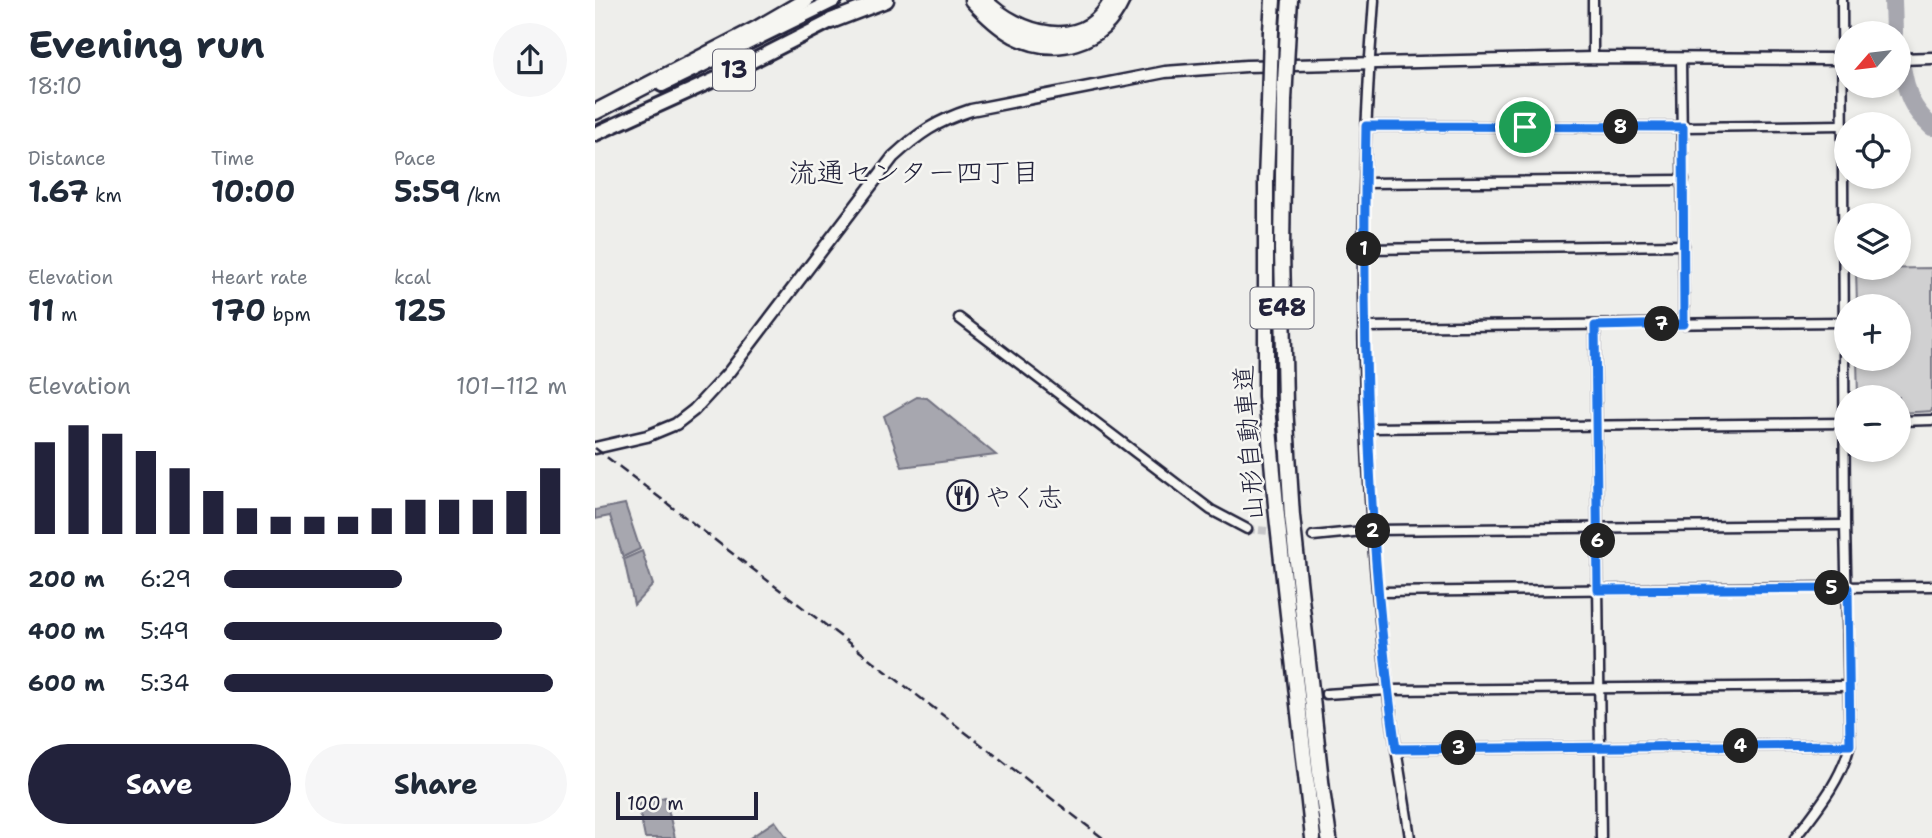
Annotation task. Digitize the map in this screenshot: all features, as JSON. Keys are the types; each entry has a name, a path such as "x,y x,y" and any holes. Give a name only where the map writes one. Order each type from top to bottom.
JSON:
{"highway":[{"path":"595,114 757,29 806,0"},
{"name":"13","path":"595,114 835,0"},
{"name":"13","path":"595,134 727,74 870,0"},
{"path":"831,22 886,0"},
{"path":"972,0 1013,35 1038,43 1063,46 1098,32 1112,19 1122,0"},
{"path":"984,0 1025,29 1055,35 1081,30 1102,15 1112,0"},
{"name":"山形自動車道","path":"1272,0 1271,31 1291,516 1329,838"},
{"name":"山形自動車道","path":"1290,0 1266,180 1266,396 1313,838"}],"street":[{"path":"1374,0 1366,126 1364,250 1368,428 1373,530 1388,690 1411,838"},
{"path":"1593,0 1593,58"},
{"path":"1842,0 1843,21"},
{"path":"595,448 647,436 676,424 708,396 893,157 921,132 946,118 971,110 1165,72 1300,63 1593,58 1834,59"},
{"path":"1681,58 1684,324"},
{"path":"1911,59 1932,58"},
{"path":"1366,126 1834,125"},
{"path":"1365,183 1684,180"},
{"path":"1843,189 1844,294"},
{"path":"1364,250 1684,245"},
{"path":"959,318 1210,510 1247,529"},
{"path":"1365,327 1834,322"},
{"path":"1595,326 1601,838"},
{"path":"1911,421 1932,420"},
{"path":"1368,428 1834,423"},
{"path":"1795,838 1836,781 1846,764 1850,745 1846,462"},
{"path":"1313,536 1373,530 1845,525"},
{"path":"1379,592 1932,586"},
{"path":"1327,694 1388,690 1849,686"},
{"path":"1396,749 1850,745"}],"shaded area":[{"path":"1911,268 1932,268 1932,411 1911,412 1911,385 1858,385 1857,371 1911,371 1911,294 1857,294 1856,280 1911,280"},
{"path":"917,397 927,398 996,455 902,467 884,416"},
{"path":"625,504 640,549 623,557 610,516 595,519 595,510"},
{"path":"642,551 653,585 634,605 624,559"},
{"path":"665,797 675,838 645,838 638,804"},
{"path":"775,821 787,838 750,838"}],"waterway":[{"path":"1893,0 1894,21"},
{"path":"1911,98 1932,127"}],"tunnel":[{"path":"1247,529 1279,532"}],"railway":[{"path":"595,448 1103,838"}],"place":[{"name":"やく志","path":"962,496"}],"district":[{"name":"流通センター四丁目","path":"914,172"}],"route":[{"path":"1366,126 1525,127 1683,127 1684,324 1595,326 1598,590 1848,588 1850,745 1396,749 1373,530 1368,428 1364,250 1366,126"}]}
